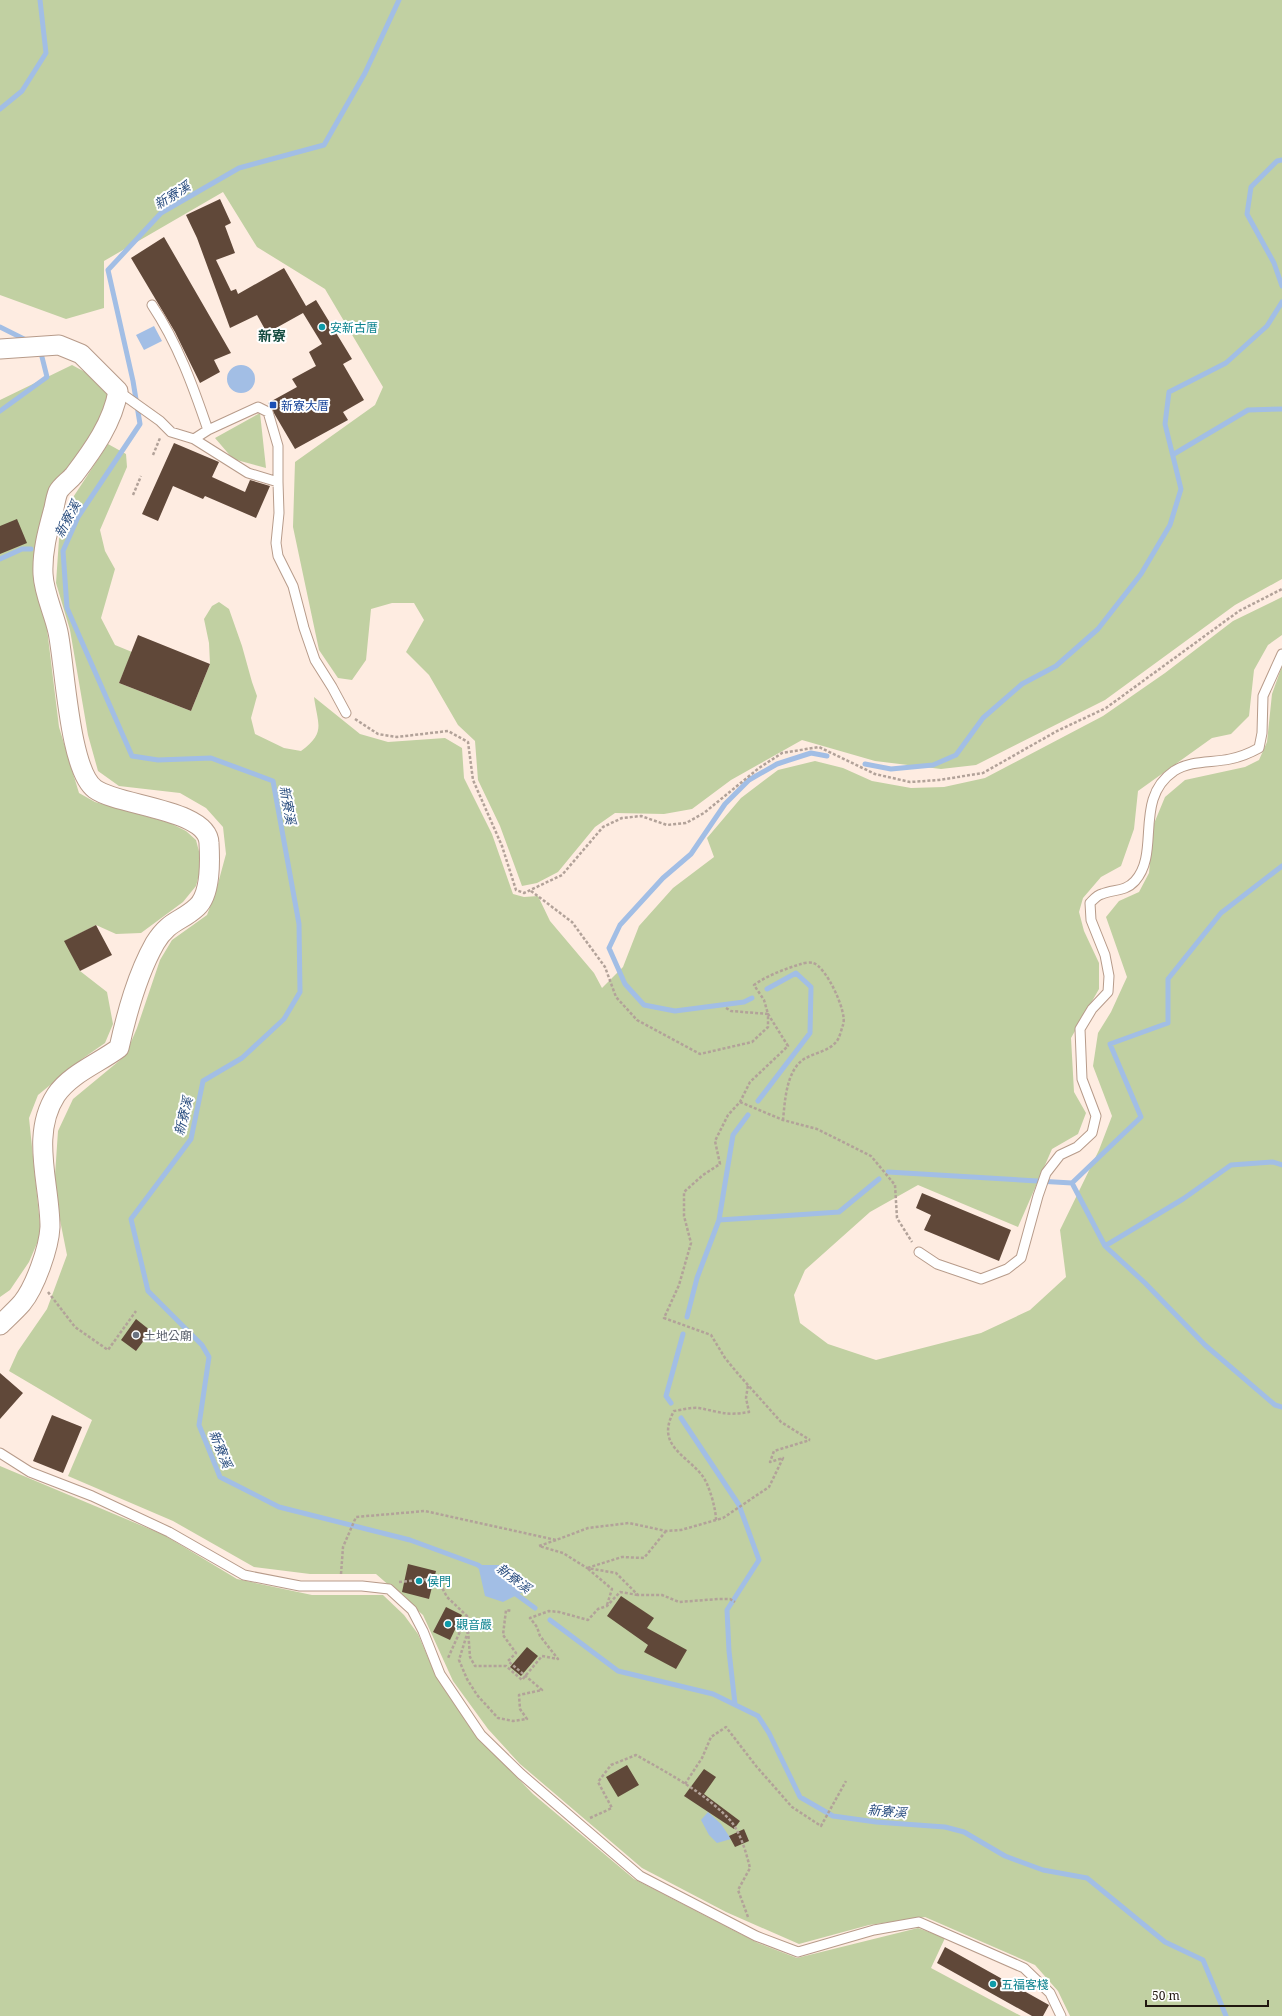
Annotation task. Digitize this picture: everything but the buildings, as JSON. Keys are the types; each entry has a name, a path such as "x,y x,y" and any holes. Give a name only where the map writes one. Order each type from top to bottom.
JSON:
{"street":[{"path":"0,349 59,345 81,354 124,396 100,437 73,476 58,492 44,541 43,575 45,588 58,634 70,725 83,772 94,789 119,800 170,812 200,826 209,840 208,891 198,907 167,926 155,943 136,984 125,1019 119,1048 74,1077 56,1095 48,1112 44,1133 43,1159 50,1227 47,1249 22,1303 0,1325"}],"lane":[{"path":"152,305 169,330 191,382 208,430"},
{"path":"124,396 160,422 171,432 194,439 248,473 278,482"},
{"path":"194,439 208,430 258,407 268,412 278,446 279,513 276,543 278,556 293,586 304,628 315,660 346,713"},
{"path":"919,1252 936,1264 981,1279 1007,1269 1021,1258 1046,1173 1060,1155 1077,1147 1092,1133 1096,1116 1082,1079 1080,1029 1092,1009 1108,992 1110,976 1105,955 1091,920 1090,903 1101,894 1122,890 1135,881 1144,866 1150,806 1161,783 1175,770 1206,761 1230,760 1246,755 1259,748 1262,733 1263,696 1282,654"},
{"path":"0,1453 30,1472 92,1496 169,1532 244,1575 300,1586 340,1586 389,1589 412,1610 423,1631 440,1674 481,1735 521,1774 640,1876 756,1936 798,1952 874,1930 919,1922 1024,1968 1050,1993 1061,2016"}],"path":[{"path":"133,496 141,476"},
{"path":"346,713 378,734 397,737 448,731 468,742 474,780 502,846 516,890 524,893 562,875 603,827 622,818 642,816 667,824 686,822 704,812 759,768 782,753 819,748 875,774 910,782 940,780 983,773 1057,731 1106,708 1239,611 1282,589"},
{"path":"531,891 572,922 606,967 616,997 637,1020 700,1054 752,1042 768,1027 768,1014 764,1000 754,985 771,975 803,963 813,963 822,968 833,986 841,1005 844,1023 836,1042 803,1060 792,1075 787,1085 783,1120"},
{"path":"726,1008 731,1011 768,1014"},
{"path":"607,1606 612,1589 587,1568 563,1553 539,1546 588,1528 629,1523 666,1531 681,1530 723,1518 768,1487 783,1458 770,1462 774,1451 810,1440 781,1422 725,1358 711,1334 664,1318 679,1285 691,1243 684,1216 684,1192 702,1175 720,1164 715,1141 728,1115 740,1102 750,1082 788,1046 768,1014"},
{"path":"740,1102 783,1120 817,1129 871,1156 895,1185 897,1218 919,1252"},
{"path":"35,1276 75,1327 108,1350 136,1311"},
{"path":"716,1520 716,1506 702,1475 679,1454 668,1435 668,1422 674,1411 685,1409 698,1408 723,1414 749,1412 746,1398 748,1385"},
{"path":"340,1586 343,1547 356,1517 424,1511 556,1540"},
{"path":"587,1568 622,1557 644,1558 666,1531"},
{"path":"587,1568 616,1573 638,1595"},
{"path":"400,1582 437,1578 447,1597 467,1616 470,1656 475,1666 506,1666 522,1680 542,1656 558,1659 540,1636 530,1618 549,1611 560,1612 588,1620 598,1609 607,1606 620,1592 638,1595 662,1595 680,1602 730,1599 735,1602"},
{"path":"469,1630 459,1660 467,1679 477,1695 498,1718 513,1721 526,1719 520,1709 519,1695 542,1690 508,1661 516,1653 503,1635 506,1610 512,1611"},
{"path":"440,1674 467,1616"},
{"path":"687,1785 702,1758 711,1737 726,1727 756,1766 792,1807 821,1826 839,1791 846,1781"},
{"path":"580,1825 596,1814 612,1808 598,1782 611,1765 636,1755 687,1785 729,1818 741,1840 750,1868 738,1890 756,1936"}],"green space":[{"path":"0,0 1282,0 1282,579 1235,605 1105,700 976,765 941,769 875,761 802,740 731,780 692,809 664,814 615,813 595,827 558,872 537,883 522,886 500,826 478,780 475,741 458,725 429,675 406,652 424,620 414,603 392,603 371,609 366,660 352,680 338,678 319,650 293,527 295,462 375,405 383,387 325,289 257,247 223,192 104,261 104,308 66,319 0,295"},
{"path":"72,365 98,379 112,397 99,422 46,499 34,569 47,629 59,727 79,793 95,802 170,823 186,831 196,840 202,863 196,886 183,902 141,933 116,934 96,925 65,941 80,971 107,992 113,1024 105,1043 82,1059 38,1095 29,1118 41,1234 29,1262 10,1290 0,1297 0,400"},
{"path":"260,413 266,468 233,459 215,438"},
{"path":"108,444 126,454 127,467 100,530 105,551 115,569 101,618 115,645 132,652 119,683 191,711 210,664 209,643 204,619 212,606 219,602 229,609 257,696 251,718 255,734 284,748 301,751 314,739 317,733 318,722 314,697 360,734 388,742 445,738 462,748 464,778 492,834 513,894 524,897 538,896 550,921 594,973 602,988 623,967 639,926 673,888 714,857 707,838 741,798 778,770 815,761 843,768 872,781 911,788 944,787 985,778 1103,716 1165,673 1233,621 1282,597 1282,635 1268,645 1254,670 1249,716 1231,734 1212,738 1138,791 1134,829 1121,866 1101,877 1083,898 1079,912 1084,931 1099,963 1099,989 1071,1038 1074,1092 1086,1113 1078,1134 1052,1149 1018,1227 918,1185 870,1212 805,1270 794,1295 800,1323 828,1344 876,1360 981,1333 1030,1310 1066,1277 1060,1230 1099,1150 1112,1116 1093,1066 1098,1033 1111,1012 1127,977 1106,917 1119,901 1139,892 1149,873 1153,826 1165,797 1185,780 1245,767 1259,760 1267,742 1272,694 1282,666 1282,2016 1070,2016 1058,1991 1035,1965 925,1917 869,1925 799,1944 726,1912 642,1868 520,1764 488,1729 453,1681 423,1615 376,1574 310,1574 254,1567 173,1521 68,1476 92,1420 9,1371 18,1351 47,1309 67,1255 54,1190 58,1131 73,1099 125,1056 137,1028 160,960 172,940 207,915 216,891 226,854 223,827 206,808 180,793 119,786 98,771 88,735 70,630 56,583 59,539 68,505"},
{"path":"0,1466 164,1535 237,1579 312,1595 383,1595 404,1615 418,1634 435,1674 477,1736 533,1794 634,1879 758,1943 797,1958 918,1928 945,1938 931,1968 1021,2016 0,2016"}],"water":[{"path":"154,326 162,341 144,350 136,335"},
{"path":"241,365 251,369 255,379 251,389 241,393 231,389 227,379 231,369"},
{"path":"478,1565 507,1565 533,1587 503,1602 485,1596"},
{"path":"708,1812 721,1824 731,1839 717,1843 709,1835 701,1820"}],"waterway":[{"path":"0,109 22,91 46,53 40,0"},
{"name":"新寮溪","path":"399,0 365,73 324,145 239,168 161,213 108,270 133,381 140,424 78,517 63,551 67,608 132,756 158,760 211,758 273,781 299,924 300,992 284,1019 242,1058 203,1081 191,1139 131,1219 148,1291 202,1345 209,1357 199,1425 220,1477 279,1507 410,1540 478,1565 483,1569"},
{"path":"1282,160 1277,161 1251,187 1247,214 1274,263 1282,286"},
{"path":"865,764 891,769 933,765 956,755 983,718 1022,684 1056,666 1098,629 1141,574 1170,525 1181,489 1165,424 1169,392 1226,363 1267,326 1282,302"},
{"path":"0,327 28,341"},
{"path":"0,411 47,377 40,349"},
{"path":"1174,454 1248,410 1282,409"},
{"path":"0,559 22,549 31,549"},
{"path":"752,998 744,1002 675,1011 644,1005 625,984 609,948 620,925 663,878 691,854 725,804 749,780 777,764 811,753 827,756"},
{"path":"1072,1183 1141,1117 1110,1044 1168,1023 1168,979 1221,913 1282,866"},
{"path":"758,1101 810,1033 811,987 796,973 767,989"},
{"path":"719,1220 733,1135 748,1115"},
{"path":"1105,1246 1183,1199 1231,1165 1273,1162 1282,1165"},
{"path":"888,1172 1072,1183 1105,1246 1145,1283 1205,1345 1275,1405 1282,1407"},
{"path":"687,1317 697,1278 719,1220 839,1212 879,1179"},
{"path":"671,1403 666,1396 683,1334"},
{"path":"681,1418 739,1505 759,1560 727,1610 729,1651 735,1704"},
{"name":"新寮溪","path":"513,1592 535,1608"},
{"name":"新寮溪","path":"550,1620 618,1671 713,1694 758,1716 769,1733 800,1797 833,1816 876,1822 945,1827 964,1832 1005,1856 1043,1870 1087,1878 1165,1942 1203,1960 1226,2016"}],"place":[{"name":"安新古厝","path":"322,327"},
{"name":"新寮大厝","path":"273,405"},
{"name":"土地公廟","path":"136,1335"},
{"name":"侯門","path":"419,1581"},
{"name":"觀音嚴","path":"448,1624"},
{"name":"五福客棧","path":"993,1984"}],"district":[{"name":"新寮","path":"272,335"}]}
